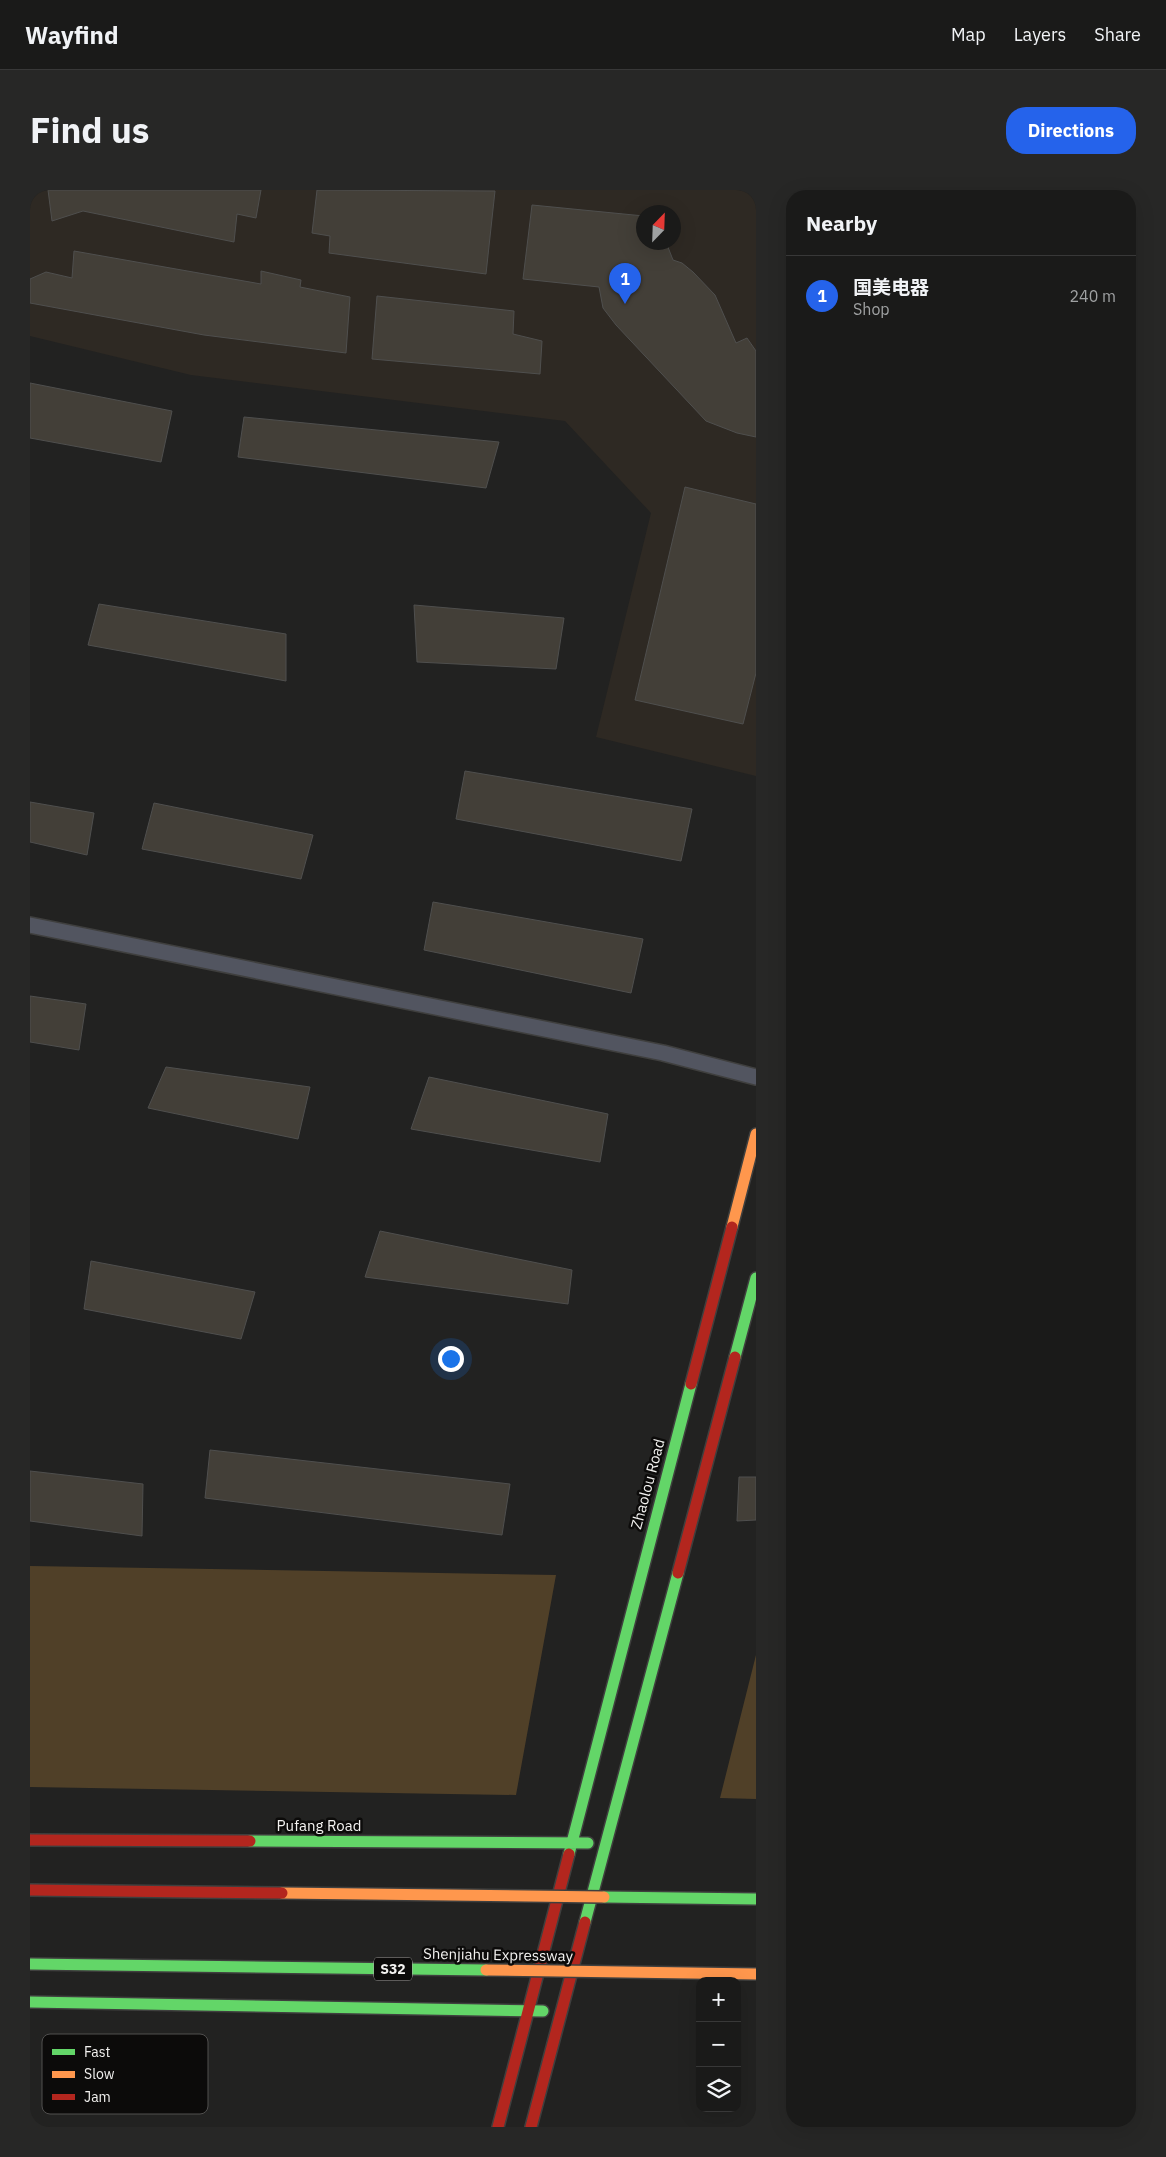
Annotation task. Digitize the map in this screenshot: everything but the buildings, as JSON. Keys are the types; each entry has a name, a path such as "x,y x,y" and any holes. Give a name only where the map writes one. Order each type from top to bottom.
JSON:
{"main road":[{"name":"Zhaolou Road","path":"527,2013 756,1134"},
{"path":"531,2127 756,1278"},
{"name":"Pufang Road","path":"30,1840 571,1841 607,1844"},
{"path":"30,1890 756,1900"},
{"name":"Shenjiahu Expressway","path":"30,1964 756,1974"},
{"path":"30,2002 527,2013 561,2010"},
{"path":"498,2127 527,2013"}],"lane":[{"path":"30,925 663,1053 756,1077"}],"shaded area":[{"path":"30,190 756,190 756,776 596,737 651,513 565,421 191,375 30,336"},
{"path":"30,1566 556,1575 516,1795 30,1787"},
{"path":"756,1655 756,1799 720,1798"}],"traffic: fast":[{"path":"735,1357 756,1278"},
{"path":"569,1854 691,1384"},
{"path":"585,1922 678,1573"},
{"path":"250,1841 588,1843"},
{"path":"604,1897 756,1899"},
{"path":"30,1964 486,1970"},
{"path":"30,2002 543,2011"}],"traffic: slow":[{"path":"732,1227 756,1134"},
{"path":"282,1893 604,1897"},
{"path":"486,1970 756,1974"}],"traffic: jam":[{"path":"691,1384 732,1227"},
{"path":"678,1573 735,1357"},
{"path":"30,1840 250,1841"},
{"path":"498,2127 569,1854"},
{"path":"30,1890 282,1893"},
{"path":"531,2127 585,1922"}],"place":[{"name":"国美电器","path":"625,304"}]}
